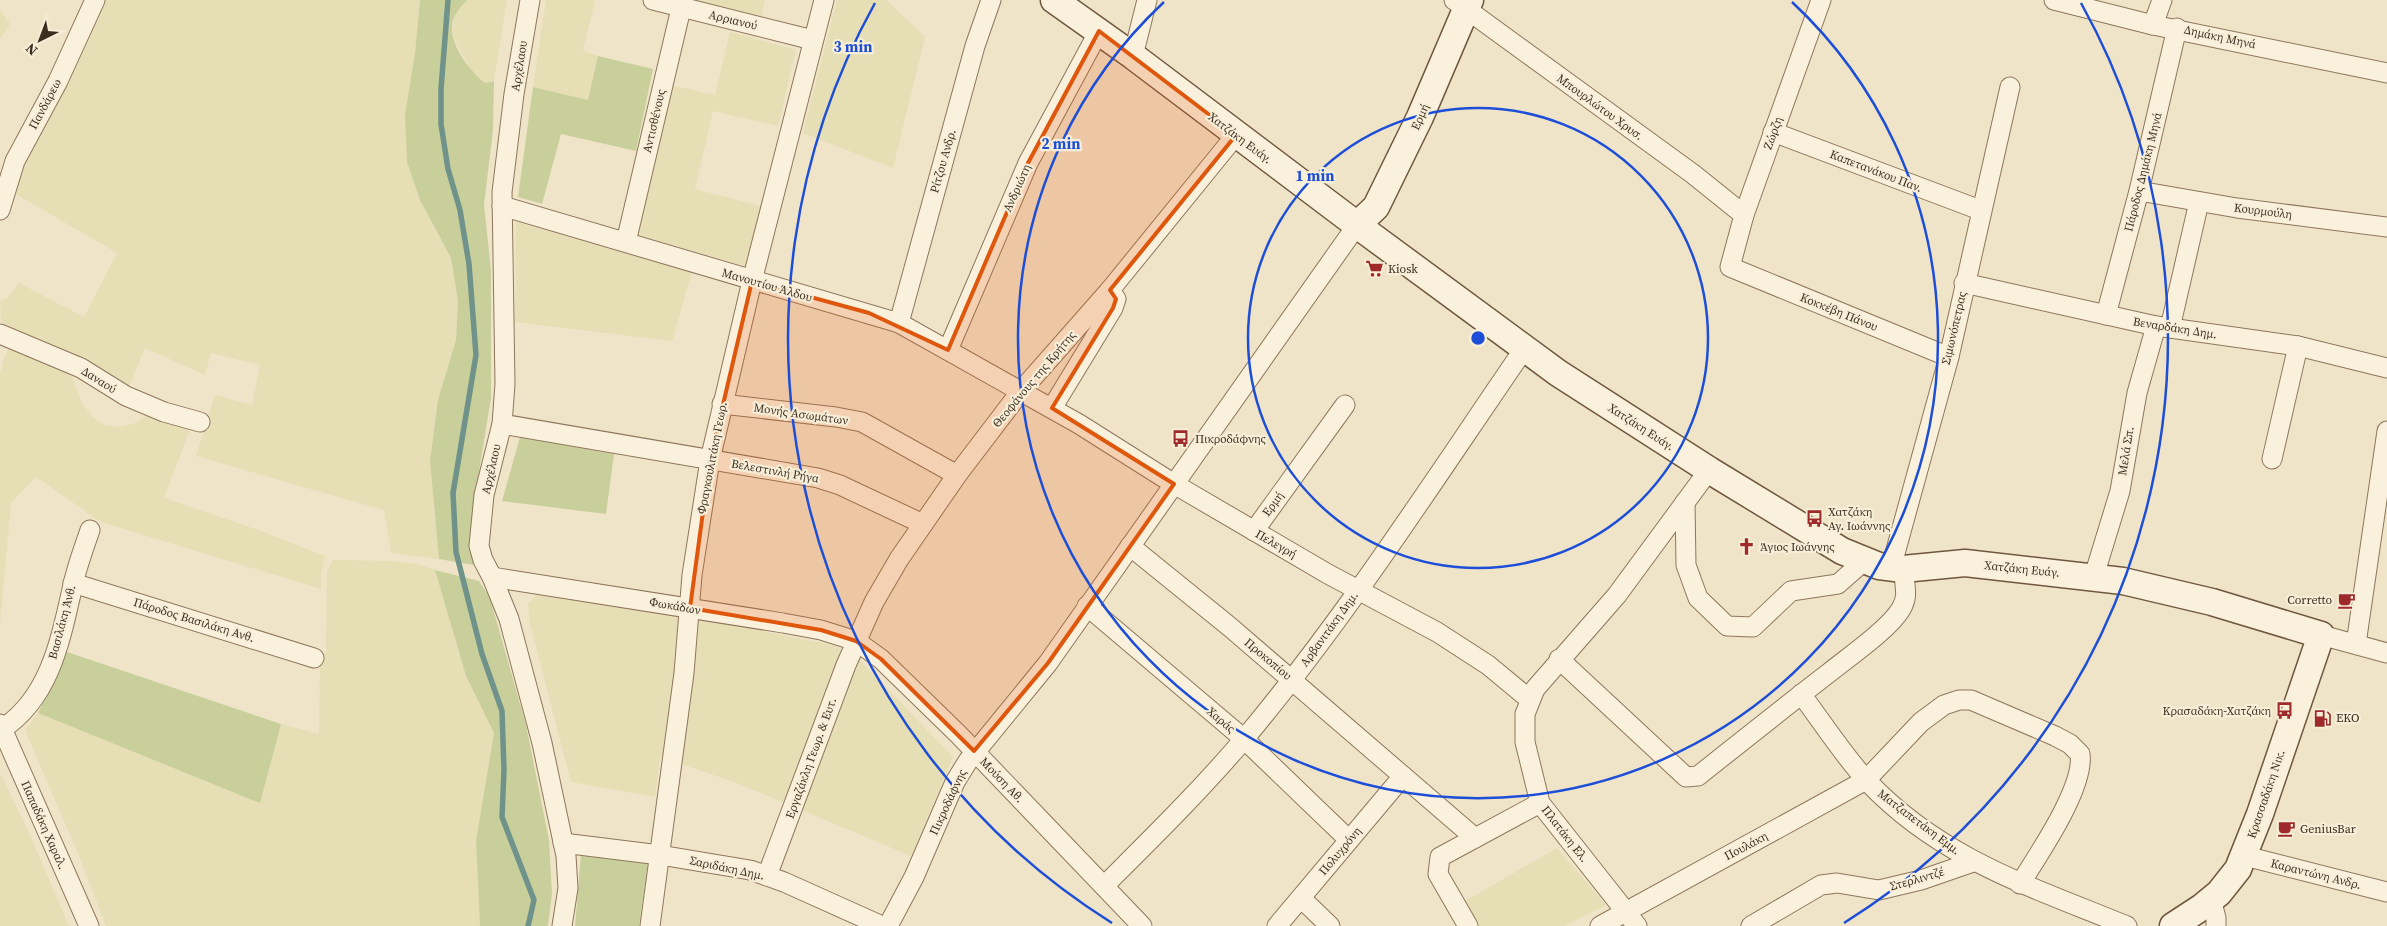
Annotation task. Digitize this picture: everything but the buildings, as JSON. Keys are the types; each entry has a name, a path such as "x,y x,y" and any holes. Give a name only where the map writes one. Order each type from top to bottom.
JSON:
{"street":[{"name":"Πανδάρεω","path":"0,210 15,161 54,88 95,0"},
{"name":"Αρχέλαου","path":"530,0 508,138 502,206 505,384 502,424 486,484 480,533 483,560 509,619 535,713 563,843 568,888 562,926"},
{"name":"Αρριανού","path":"653,0 682,3 813,40"},
{"name":"Φραγκουλιτάκη Γεωρ.","path":"650,926 684,673 696,544 710,460 752,281 824,0"},
{"name":"Ρίτζου Ανδρ.","path":"899,323 970,63 991,0"},
{"name":"Χατζάκη Ευάγ.","path":"1054,0 1133,56 1356,225 1524,349 1583,390 1842,552 1864,561 1898,568 1965,563 2094,576 2174,592 2321,635"},
{"path":"1133,56 1147,0"},
{"name":"Ζώρζη","path":"1730,267 1744,215 1772,132 1821,0"},
{"name":"Δημάκη Μηνά","path":"2054,0 2153,25 2177,28 2387,72"},
{"path":"2153,25 2162,0"},
{"name":"Αντισθένους","path":"626,242 682,3"},
{"name":"Μπουρλώτου Χρυσ.","path":"1463,3 1693,174 1744,215"},
{"name":"Ερμή","path":"1356,225 1376,207 1388,185 1420,117 1463,3"},
{"name":"Πάροδος Δημάκη Μηνά","path":"2106,315 2139,191 2177,28"},
{"name":"Ανδριώτη","path":"948,350 1028,163 1099,31"},
{"name":"Σιμωνόπετρας","path":"1898,568 1949,357 1980,210 2010,87"},
{"name":"Καπετανάκου Παν.","path":"1772,132 1980,210"},
{"name":"Θεοφάνους της Κρήτης","path":"856,641 880,589 956,475 1021,390 1110,290 1236,135"},
{"name":"Κουρμούλη","path":"2139,191 2199,202 2387,227"},
{"name":"Μελά Σπ.","path":"2094,576 2120,491 2137,393 2163,327 2199,202"},
{"name":"Μανουτίου Άλδου","path":"502,206 899,323 1021,390"},
{"name":"Πικροδάφνης","path":"888,926 914,877 955,782 974,752 1038,676 1356,225"},
{"name":"Κοκκέβη Πάνου","path":"1730,267 1949,357"},
{"name":"Βεναρδάκη Δημ.","path":"1964,283 2163,327 2298,346 2387,368"},
{"path":"1052,408 1113,308 1116,299 1110,290"},
{"name":"Δαναού","path":"0,334 81,368 126,396 164,412 200,422"},
{"path":"2272,459 2298,346"},
{"name":"Αρβανιτάκη Δημ.","path":"1104,886 1244,739 1292,679 1358,590 1524,349"},
{"name":"Πελεγρή","path":"1021,390 1254,531 1358,590 1414,619 1472,654 1529,699"},
{"name":"Μονής Ασωμάτων","path":"722,404 836,417 862,422 956,475"},
{"name":"Ερμή","path":"1254,531 1345,405"},
{"name":"Βελεστινλή Ρήγα","path":"502,424 831,482 923,524"},
{"path":"2356,644 2387,431"},
{"path":"1529,699 1560,659 1606,609 1709,470"},
{"path":"1685,502 1686,565 1698,598 1727,626 1753,626 1791,591 1838,584 1864,561"},
{"name":"Βασιλάκη Άνθ.","path":"1,726 25,711 40,689 60,638 73,582 90,530"},
{"name":"Προκοπίου","path":"1130,546 1292,679 1475,838"},
{"path":"1560,659 1686,776 1698,776 1860,648 1900,611 1906,599 1907,589 1903,575 1898,568"},
{"name":"Φωκάδων","path":"492,577 783,623 839,635 856,641"},
{"name":"Πάροδος Βασιλάκη Ανθ.","path":"73,582 314,658"},
{"name":"Χαράς","path":"1087,606 1244,739 1349,840"},
{"path":"2321,635 2387,652"},
{"name":"Κρασσαδάκη Νικ.","path":"2173,926 2211,900 2232,879 2245,856 2321,635"},
{"name":"Μούση Αθ.","path":"856,641 881,659 1142,926"},
{"name":"Εργαζάκλη Γεωρ. & Ευτ.","path":"767,876 856,641"},
{"name":"Ματζαπετάκη Εμμ.","path":"1801,694 1866,780 1914,821 1973,862 2020,884 2127,926"},
{"name":"Πλατάκη Ελ.","path":"1529,699 1525,714 1524,734 1540,803 1637,926"},
{"name":"Πουλάκη","path":"1600,926 1866,780 1921,722 1944,705 1959,700 1972,700 2070,744 2078,750 2081,759 2072,791 2043,847 2020,884"},
{"name":"Παπαδάκη Χαραλ.","path":"1,726 89,926"},
{"name":"Πολυχρόνη","path":"1277,926 1403,776"},
{"path":"1468,926 1438,874 1440,857 1540,803"},
{"name":"Σαριδάκη Δημ.","path":"563,843 660,854 750,870 882,926"},
{"name":"Καραντώνη Ανδρ.","path":"2245,856 2387,892"},
{"name":"Στερλιντζέ","path":"1751,926 1821,885 1836,883 1879,890 1921,880 1973,862"},
{"path":"1301,898 1330,926"},
{"path":"2211,900 2216,926"}],"highlighted area":[{"path":"1099,31 1236,135 1110,290 1116,299 1113,308 1052,408 1174,484 1048,663 974,751 881,659 856,641 821,630 690,608 710,460 752,281 869,313 948,350 1028,163"}],"shaded area":[{"path":"104,0 420,0 415,53 420,200 451,258 458,301 456,340 438,400 430,461 439,559 391,553 384,510 196,456 215,395 252,405 260,365 211,353 205,375 145,348 128,388 2,328 0,301 7,298 19,283 84,317 117,253 11,191 21,166 64,86"},
{"path":"467,0 507,0 494,81 485,83 473,73 455,41 452,28 454,17"},
{"path":"546,0 595,0 583,51 598,56 588,100 533,87"},
{"path":"693,0 765,0 761,19"},
{"path":"837,0 886,0 925,37 893,168 803,133"},
{"path":"0,10 10,24 0,39"},
{"path":"730,32 796,50 778,126 713,111 695,189 760,206 746,266 637,235 671,85 715,95"},
{"path":"516,222 692,271 672,341 515,322"},
{"path":"10,347 58,364 72,377 82,403 92,416 103,425 118,427 133,424 146,416 190,429 164,498 261,531 325,556 321,575 321,589 101,522 36,477 11,503 0,624 0,374 4,358"},
{"path":"333,560 390,561 418,564 435,570 466,676 494,733 476,841 480,926 106,926 77,851 25,730 38,713 260,802 281,724 319,734 320,656 326,653 327,570"},
{"path":"537,594 727,624 833,645 862,662 953,757 911,856 737,783 660,757 655,797 571,782 530,624 528,604"},
{"path":"0,773 30,835 69,926 0,926"},
{"path":"1557,848 1606,905 1564,926 1473,926 1460,904"}],"green space":[{"path":"420,0 467,0 453,19 452,27 455,43 468,66 485,83 494,81 493,130 484,205 491,270 491,398 473,508 473,565 439,559 430,461 438,400 456,340 458,301 451,258 420,200 407,162 405,115 415,53"},
{"path":"598,56 653,69 636,151 561,134 542,204 518,197 533,87 588,100"},
{"path":"520,437 614,454 606,514 502,501"},
{"path":"435,570 479,581 490,598 526,725 549,840 552,894 548,926 480,926 476,841 494,733 466,676"},
{"path":"67,652 281,724 260,803 38,713"},
{"path":"581,854 648,862 639,926 575,926"}],"waterway":[{"path":"448,0 441,89 441,124 448,169 460,210 469,264 476,355 453,493 456,552 482,654 502,711 504,770 502,817 534,900 528,926"}],"place":[{"name":"Kiosk","path":"1374,269"},
{"name":"Πικροδάφνης","path":"1181,439"},
{"name":"Χατζάκη Αγ. Ιωάννης","path":"1814,519"},
{"name":"Άγιος Ιωάννης","path":"1746,547"},
{"name":"Corretto","path":"2346,600"},
{"name":"Κρασαδάκη-Χατζάκη","path":"2285,711"},
{"name":"EKO","path":"2322,718"},
{"name":"GeniusBar","path":"2286,829"}]}
